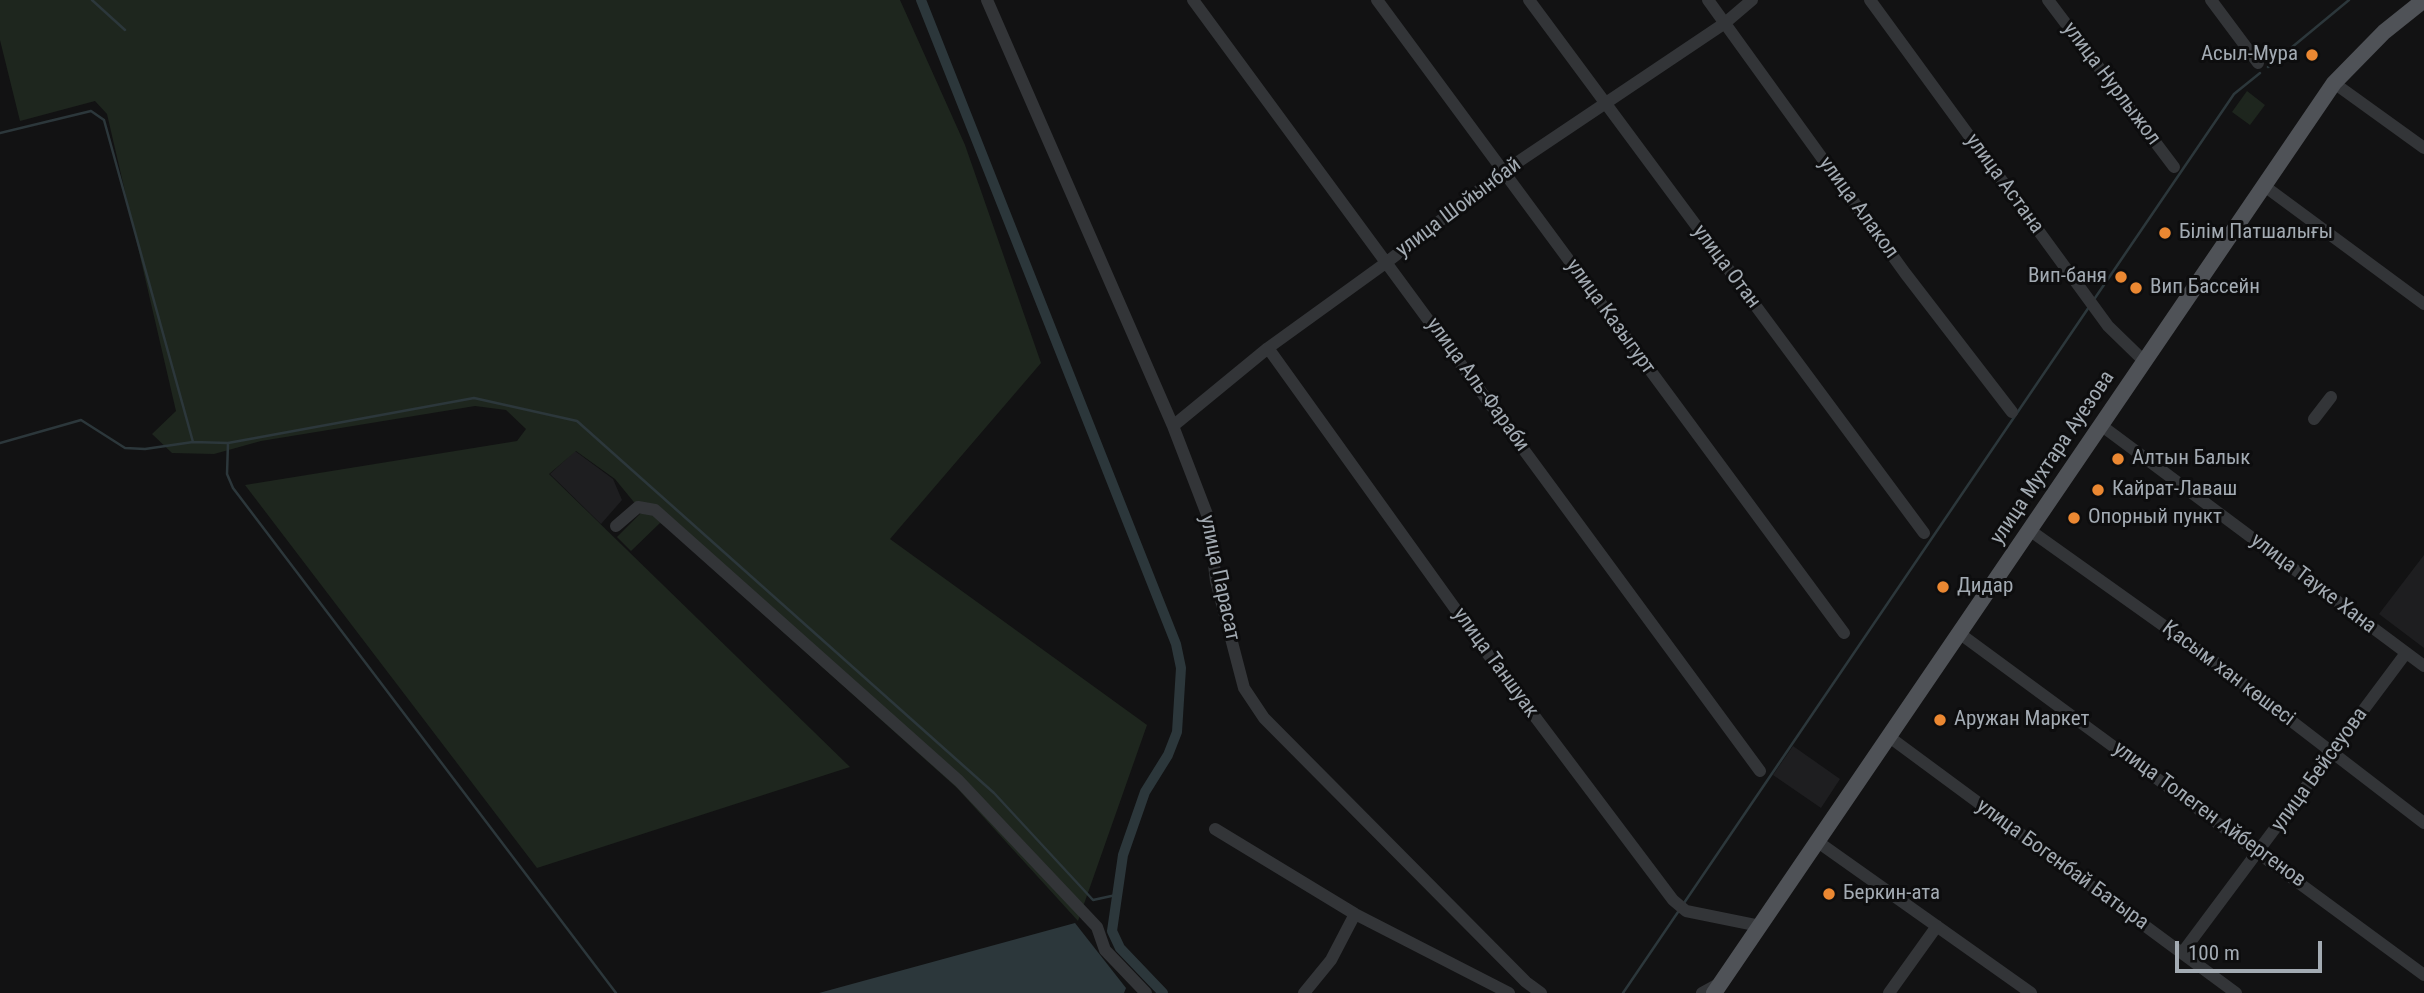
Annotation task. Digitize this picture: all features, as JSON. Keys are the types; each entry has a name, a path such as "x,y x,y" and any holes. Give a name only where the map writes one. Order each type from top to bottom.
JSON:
{"main road":[{"name":"улица Мухтара Ауезова","path":"1718,988 2334,83 2384,32 2424,0"}],"street":[{"name":"улица Парасат","path":"987,0 1173,426 1208,517 1216,581 1244,688 1264,718 1518,975 1541,993"},
{"name":"улица Аль-Фараби","path":"1193,0 1760,771"},
{"name":"улица Казыгурт","path":"1377,0 1844,633"},
{"name":"улица Отан","path":"1529,0 1924,533"},
{"name":"улица Алакол","path":"1708,0 1905,273 2012,412"},
{"name":"улица Шойынбай","path":"1173,426 1268,348 1387,262 1503,172 1725,23 1752,0"},
{"name":"улица Астана","path":"1870,0 2108,326 2145,362"},
{"name":"улица Нурлыжол","path":"2048,0 2174,167"},
{"path":"2211,0 2258,63"},
{"path":"2334,83 2424,148"},
{"path":"2263,185 2424,304"},
{"name":"улица Таншуак","path":"1268,348 1487,653 1681,907 1760,926"},
{"path":"2314,419 2331,397"},
{"name":"улица Тауке Хана","path":"2102,426 2424,666"},
{"path":"617,526 638,507 655,510 959,781 1097,927 1105,950 1146,993"},
{"name":"Қасым хан көшесі","path":"2028,529 2216,663 2424,823"},
{"name":"улица Толеген Айбергенов","path":"1959,633 2261,852 2424,975"},
{"name":"улица Бейсеуова","path":"2182,953 2261,852 2406,653"},
{"name":"улица Богенбай Батыра","path":"1888,736 2236,993"},
{"path":"1215,829 1355,914 1507,992 1518,975"},
{"path":"1818,842 2031,993"},
{"path":"1304,993 1331,960 1355,914"},
{"path":"1889,993 1937,926"},
{"path":"1702,993 1718,988"}],"shaded area":[{"path":"0,0 900,0 965,145 1041,363 890,539 1147,725 1078,921 957,788 666,527 660,523 631,551 617,537 642,512 615,479 576,451 549,474 850,767 537,868 245,485 517,441 526,429 506,410 475,406 261,441 214,454 172,453 152,434 176,411 107,114 95,101 20,121 0,40"},
{"path":"2247,91 2265,105 2250,125 2232,112"},
{"path":"575,451 613,479 622,500 601,524 550,474"},
{"path":"2424,555 2424,648 2379,614"},
{"path":"1793,746 1840,779 1821,808 1773,775"},
{"path":"1075,923 1126,988 1124,993 819,993"}],"waterway":[{"path":"92,0 125,30"},
{"path":"921,0 1176,644 1181,668 1177,732 1168,755 1145,792 1123,855 1112,931 1120,948 1163,993"},
{"path":"2268,67 2349,0"},
{"path":"2095,298 2234,94 2260,73"},
{"path":"0,133 91,111 104,120 193,442"},
{"path":"1684,903 2089,307"},
{"path":"0,443 81,420 125,448 145,449 193,442 228,443 474,398 577,421 994,793 1093,900 1116,895"},
{"path":"228,443 227,474 233,488 616,993"},
{"path":"1623,993 1678,912"}],"place":[{"name":"Асыл-Мура","path":"2312,55"},
{"name":"Білім Патшалығы","path":"2165,233"},
{"name":"Вип-баня","path":"2121,277"},
{"name":"Вип Бассейн","path":"2136,288"},
{"name":"Алтын Балык","path":"2118,459"},
{"name":"Кайрат-Лаваш","path":"2098,490"},
{"name":"Опорный пункт","path":"2074,518"},
{"name":"Дидар","path":"1943,587"},
{"name":"Аружан Маркет","path":"1940,720"},
{"name":"Беркин-ата","path":"1829,894"}]}
